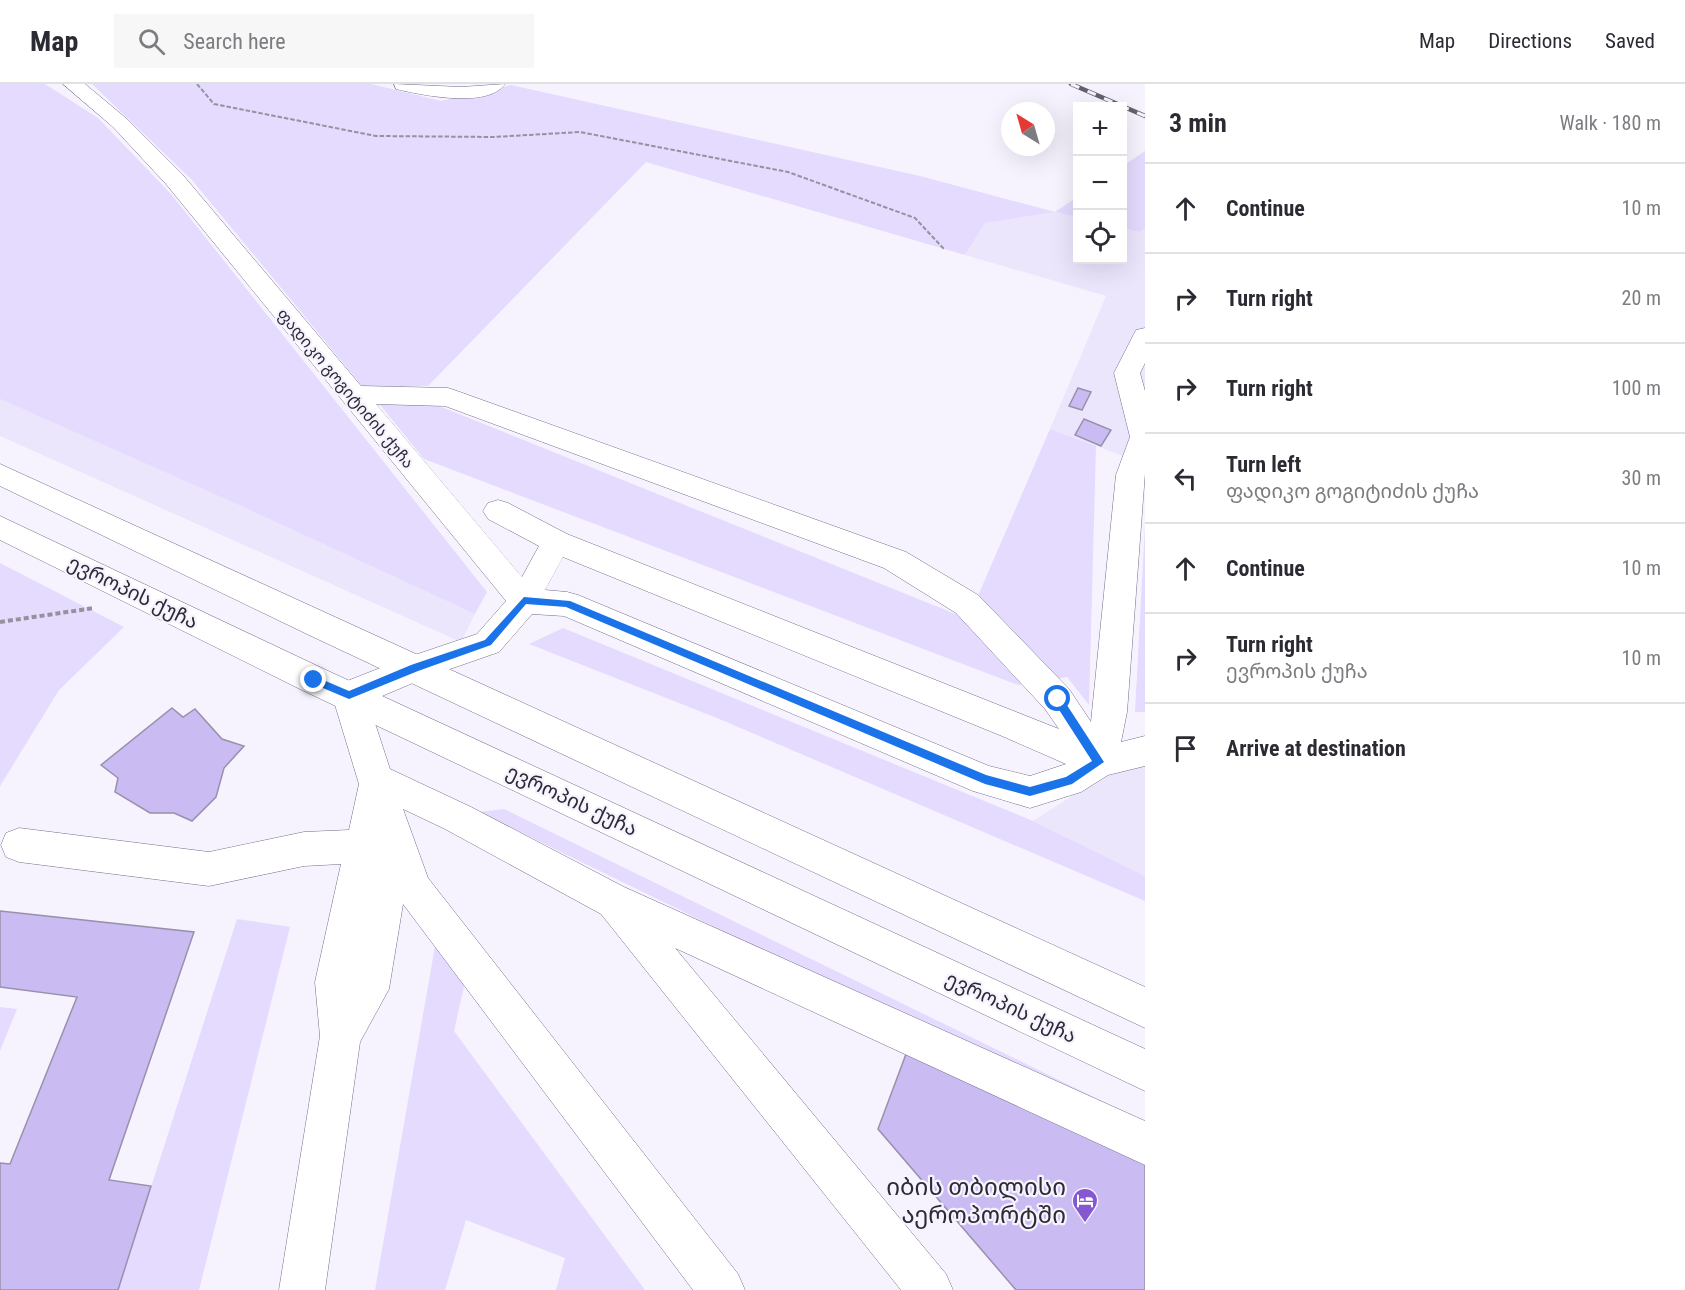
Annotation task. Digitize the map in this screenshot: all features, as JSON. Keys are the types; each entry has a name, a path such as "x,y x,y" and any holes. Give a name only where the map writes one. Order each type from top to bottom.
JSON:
{"main road":[{"name":"ფადიკო გოგიტიძის ქუჩა","path":"73,84 120,123 174,179 524,601"},
{"path":"404,84 429,91 455,93 495,84"},
{"path":"1099,762 1110,712 1130,475 1144,437 1127,373 1145,336"},
{"path":"351,395 448,397 895,560 967,604 1058,699 1099,762"},
{"path":"0,474 310,621 1145,1008"},
{"path":"498,511 556,542 1099,762"},
{"name":"ევროპის ქუჩა","path":"0,527 288,668 1145,1070"},
{"path":"302,1290 340,1036 369,988 379,844 378,780 349,695 488,642 524,601 556,542"},
{"path":"524,601 567,604 985,780 1030,792 1069,781 1099,762 1145,751"},
{"path":"378,780 458,818 611,900 1145,1143"},
{"path":"19,845 209,869 304,849 379,844"},
{"path":"379,844 722,1290"},
{"path":"611,900 930,1290"}],"path":[{"path":"197,84 214,104 376,136 494,137 580,132 788,172 915,218 944,249"},
{"path":"0,622 99,607"}],"shaded area":[{"path":"0,84 45,84 98,118 171,194 487,592 475,614 241,506 0,399"},
{"path":"92,84 371,84 441,101 511,85 920,176 1055,212 985,223 965,255 646,162 428,386 363,387 192,180"},
{"path":"1145,151 1145,229 1139,232 1127,229 1127,163"},
{"path":"1073,200 1073,216 1055,212"},
{"path":"1055,212 1073,216 1073,264 1127,264 1127,229 1139,232 1145,229 1145,472 1134,460 1050,429 1106,296 965,255 985,223"},
{"path":"0,399 241,506 475,614 461,642 0,436"},
{"path":"377,401 434,404 968,619 1050,429 1096,446 1089,705 1067,677 1018,685 424,459"},
{"path":"1145,525 1145,712 1135,712"},
{"path":"0,563 124,627 59,690 0,786"},
{"path":"563,628 1033,821 1145,876 1145,901 717,718 529,644"},
{"path":"1145,763 1145,876 1033,821 1100,778"},
{"path":"504,809 1145,1122 1145,1137 479,812"},
{"path":"237,919 290,927 199,1290 118,1290"},
{"path":"435,946 465,982 454,1031 645,1290 556,1290 565,1258 466,1220 445,1290 375,1290"},
{"path":"0,1007 17,1009 0,1051"}],"building":[{"path":"1078,388 1091,392 1082,410 1069,406"},
{"path":"1084,419 1111,430 1101,446 1075,435"},
{"path":"172,708 183,717 195,709 222,739 244,746 224,768 216,797 192,821 174,813 150,813 115,792 118,778 101,765"},
{"path":"0,911 194,932 109,1180 151,1186 118,1290 0,1290 0,1163 10,1164 77,997 0,987"},
{"path":"909,1046 1145,1160 1145,1290 1016,1290 878,1129"}],"railway":[{"path":"1071,84 1145,116"}],"place":[{"name":"იბის თბილისი აეროპორტში","path":"1085,1224"}],"route":[{"path":"314,680 349,695 488,642 524,601 567,604 985,780 1030,792 1069,781 1099,762 1058,699"}]}
